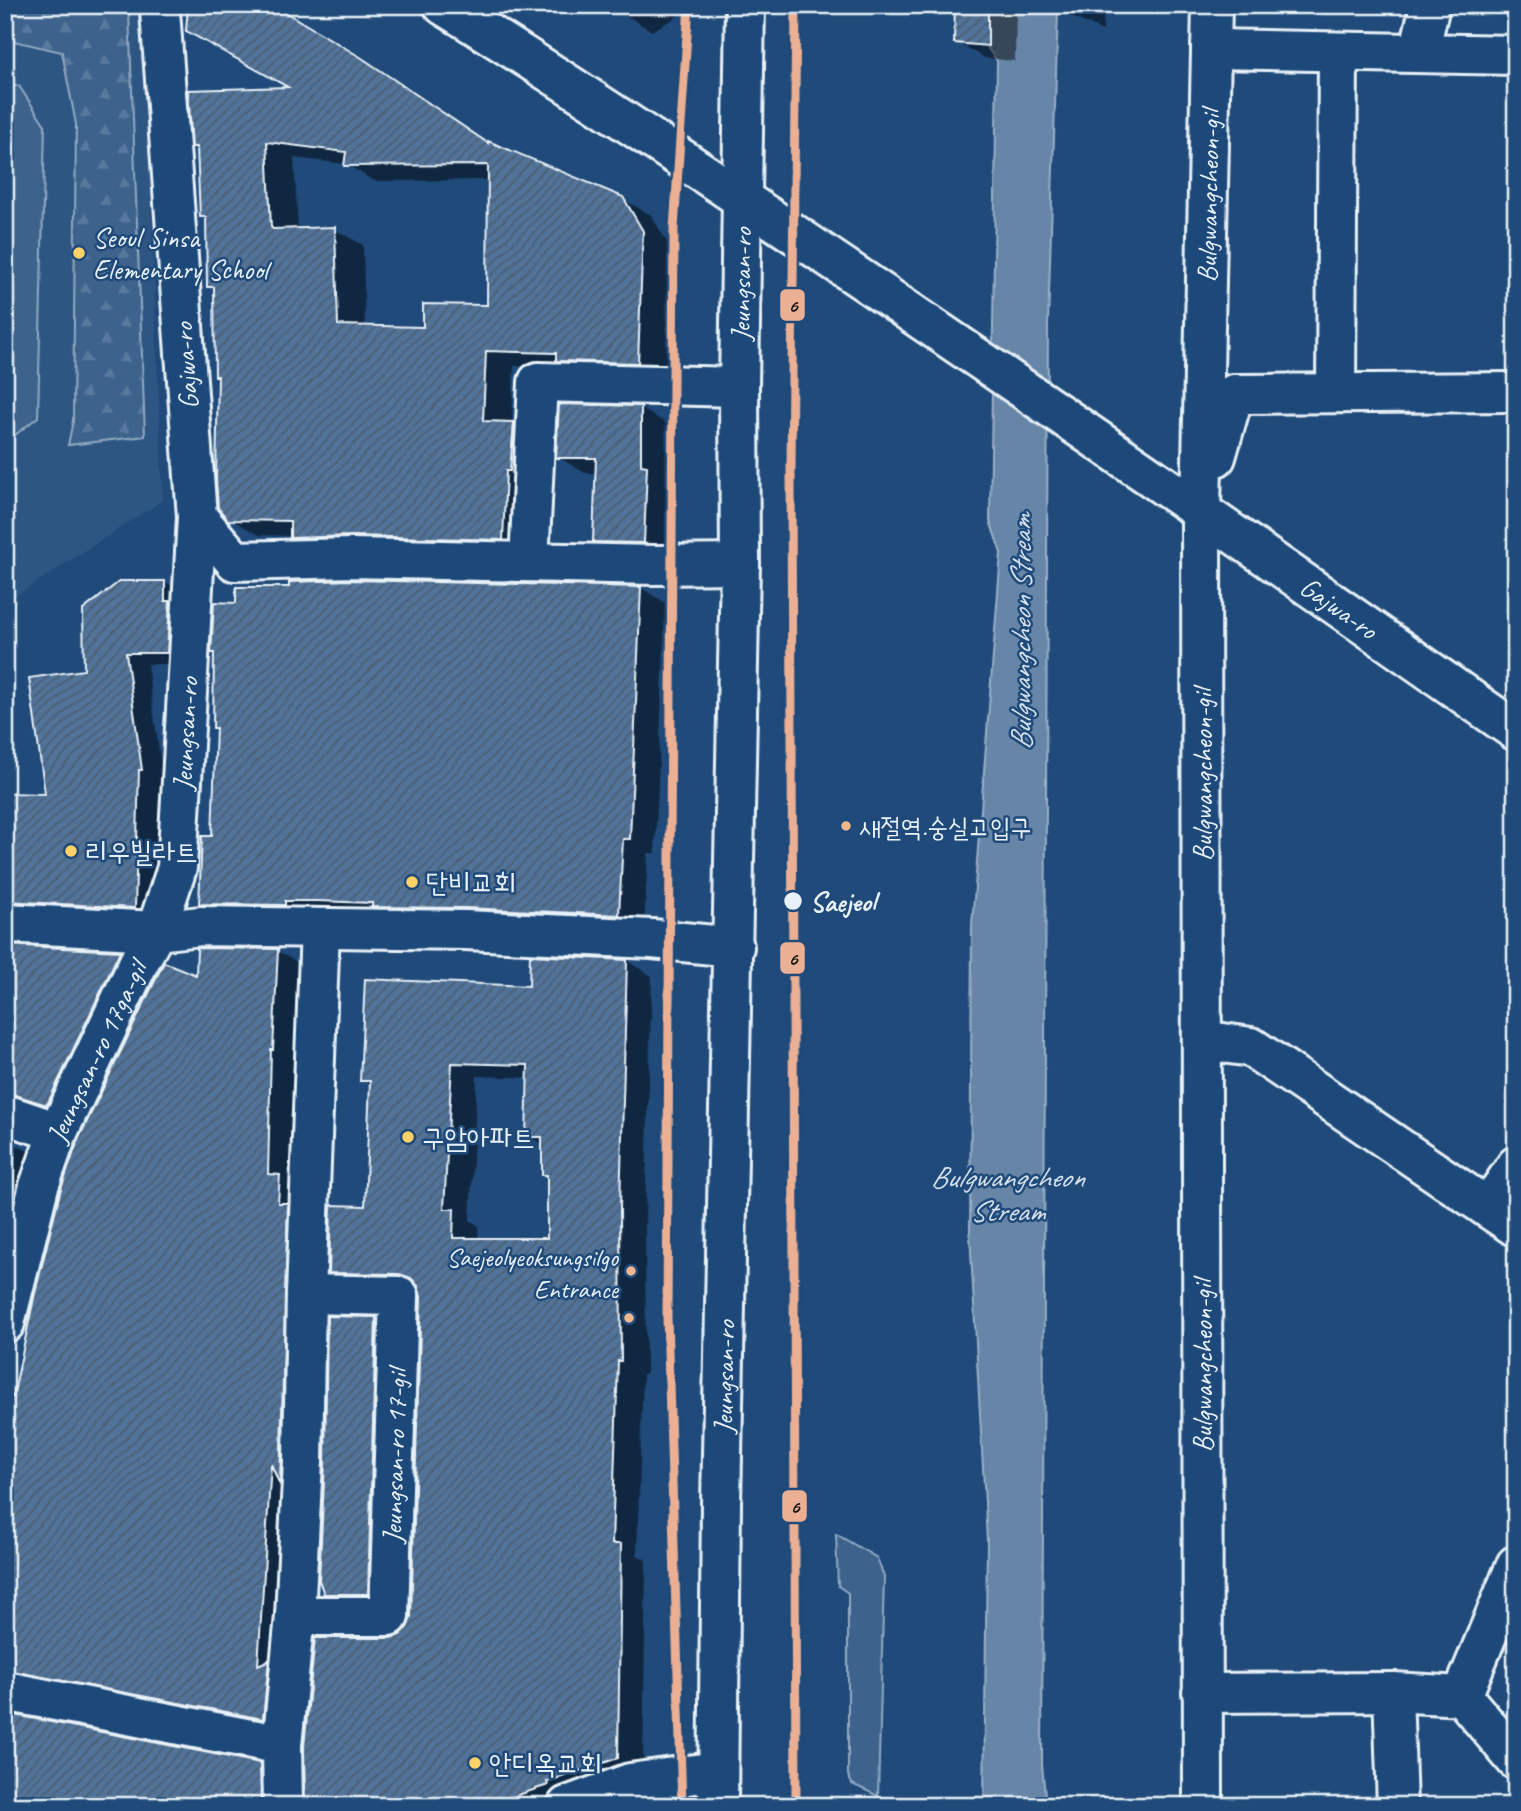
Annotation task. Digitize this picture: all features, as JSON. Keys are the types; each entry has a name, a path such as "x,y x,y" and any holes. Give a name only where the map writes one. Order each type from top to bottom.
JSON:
{"street":[{"name":"Gajwa-ro","path":"162,5 161,24 197,517"},
{"path":"443,5 741,199"},
{"name":"Jeungsan-ro","path":"718,1788 740,564 739,387 745,5"},
{"name":"Bulgwangcheon-gil","path":"1203,1806 1201,510 1212,5"},
{"path":"1419,53 1430,5"},
{"path":"1211,49 1516,55"},
{"path":"1336,393 1338,52"},
{"name":"Gajwa-ro","path":"741,199 1201,510 1516,731"},
{"path":"529,562 538,382 739,387"},
{"name":"Bulgwangcheon-gil","path":"1201,510 1234,394 1516,392"},
{"path":"197,517 235,561 352,558 654,565 740,564"},
{"name":"Jeungsan-ro","path":"156,931 177,868 197,517"},
{"name":"Jeungsan-ro 17ga-gil","path":"5,923 156,931 58,1132 39,1186 5,1323"},
{"path":"156,931 201,926 465,930 652,939 734,947"},
{"path":"283,1806 282,1745 295,1616 303,1461 306,1294 320,928"},
{"path":"1202,1040 1251,1047 1502,1217 1516,1166"},
{"path":"5,1114 58,1132"},
{"name":"Jeungsan-ro 17-gil","path":"295,1616 389,1616 399,1296 306,1294"},
{"path":"1462,1696 1511,1587"},
{"path":"5,1691 282,1745"},
{"path":"1202,1693 1394,1692 1462,1696 1516,1760"},
{"path":"1394,1692 1398,1806"},
{"path":"567,1806 630,1783 718,1788"}],"shaded area":[{"name":"Seoul Sinsa Elementary School","path":"5,5 143,7 163,500 5,603"}],"green space":[{"path":"5,8 129,12 145,436 68,445 73,421 76,124 62,52 5,39"},
{"path":"5,86 19,86 45,125 38,417 5,443"},
{"path":"836,1534 877,1558 884,1577 878,1796 852,1784 848,1775 848,1593 838,1586"}],"water":[{"name":"Bulgwangcheon Stream","path":"988,5 1053,5 1058,11 1048,325 1042,1764 1046,1806 984,1806 987,1540 970,1234 972,925 1001,553 990,521 997,61 988,49"}],"building":[{"path":"188,5 273,5 362,58 488,143 623,197 643,231 638,363 556,361 556,353 486,351 483,421 514,422 510,471 506,471 503,540 353,536 290,538 290,521 228,520 218,508 218,376 215,376 214,287 207,287 206,217 200,217 197,147 192,147 188,90 288,87 186,31","holes":["267,142 346,152 344,166 488,165 487,305 423,304 423,327 338,325 335,227 271,227"]},
{"path":"955,5 988,5 988,46 954,43"},
{"path":"559,404 641,406 641,465 647,466 644,543 593,542 596,458 556,458"},
{"path":"352,580 641,587 630,839 623,839 619,915 372,907 372,903 318,901 285,901 285,905 199,904 202,836 212,836 216,728 213,728 214,653 211,653 214,602 236,603 236,587 289,587 289,582"},
{"path":"120,581 165,581 165,601 170,601 167,653 126,653 142,770 139,770 135,908 5,901 5,793 45,794 29,678 84,670 83,610"},
{"path":"5,945 120,951 47,1105 5,1092"},
{"path":"197,948 278,949 271,1050 268,1174 280,1175 278,1203 288,1203 280,1485 271,1464 258,1665 269,1660 263,1719 5,1670 5,1436 11,1396 13,1397 60,1192 78,1140 164,962 196,975"},
{"path":"530,955 627,960 620,1207 621,1361 618,1361 612,1544 621,1544 618,1758 485,1806 305,1806 304,1746 315,1638 390,1638 400,1635 407,1628 411,1617 421,1297 418,1286 411,1278 399,1274 329,1273 331,1205 365,1206 370,1081 360,1081 365,979 529,986","holes":["452,1063 528,1065 526,1137 542,1137 542,1175 547,1175 547,1238 453,1238 454,1209 444,1209"]},
{"path":"327,1316 376,1317 368,1594 324,1594 319,1580 325,1462"},
{"path":"5,1713 260,1763 261,1806 5,1806"}],"transit line":[{"name":"6","path":"682,1806 667,1317 674,229 689,5"},
{"name":"6","path":"796,5 791,467 796,1806"}],"place":[{"name":"Seoul Sinsa Elementary School","path":"79,253"},
{"name":"새절역.숭실고입구","path":"846,826"},
{"name":"리우빌라트","path":"71,851"},
{"name":"단비교회","path":"412,882"},
{"name":"Saejeol","path":"793,901"},
{"name":"구암아파트","path":"408,1137"},
{"name":"Saejeolyeoksungsilgo Entrance","path":"631,1271"},
{"name":"안디옥교회","path":"475,1763"}]}
